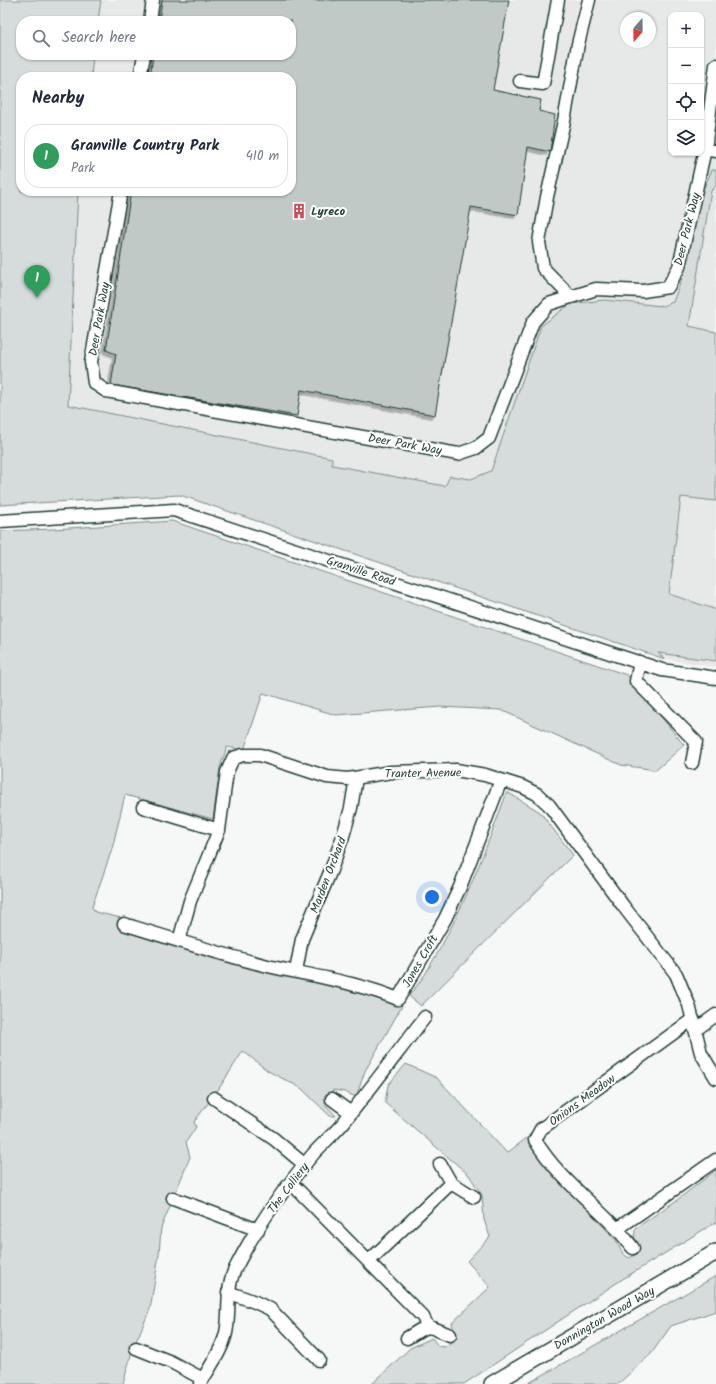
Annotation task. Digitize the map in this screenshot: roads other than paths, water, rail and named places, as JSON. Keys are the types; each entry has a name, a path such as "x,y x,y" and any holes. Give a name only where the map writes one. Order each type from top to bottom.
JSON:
{"main road":[{"name":"Donnington Wood Way","path":"492,1384 716,1252"}],"street":[{"path":"151,16 154,0"},
{"path":"520,81 543,84 558,0"},
{"path":"571,297 543,268 539,242 588,0"},
{"path":"141,72 143,60"},
{"path":"711,150 716,65"},
{"name":"Deer Park Way","path":"120,196 91,362 94,383 106,391 458,454 476,448 489,438 533,322 549,304 596,289 643,291 668,287 679,267 711,150"},
{"name":"Granville Road","path":"0,521 174,510 662,670 716,678"},
{"path":"640,662 636,681 696,742 692,763"},
{"name":"Tranter Avenue","path":"179,941 190,902 219,830 227,772 233,758 243,755 260,755 326,777 348,779 391,772 456,770 485,775 523,787 537,794 549,805 619,901 676,974 690,1005 701,1053 716,1078"},
{"name":"Marden Orchard","path":"296,971 302,939 331,870 343,836 351,808 356,778"},
{"name":"Jones Croft","path":"124,924 233,957 329,978 375,990 398,999 445,920 460,887 501,780"},
{"path":"143,807 219,830"},
{"path":"694,1025 716,1015"},
{"name":"The Colliery","path":"202,1382 221,1348 226,1333 228,1292 236,1266 281,1196 305,1165 351,1113 425,1017"},
{"name":"Onions Meadow","path":"633,1248 617,1229 570,1184 542,1152 535,1140 541,1129 694,1025"},
{"path":"214,1098 274,1139 305,1165"},
{"path":"332,1099 351,1113"},
{"path":"617,1229 716,1160"},
{"path":"440,1164 451,1183 474,1197"},
{"path":"291,1183 369,1260 423,1317 428,1327"},
{"path":"369,1260 451,1183"},
{"path":"173,1198 258,1230"},
{"path":"228,1292 255,1302 270,1310 319,1360"},
{"path":"407,1338 428,1327 450,1336"},
{"path":"136,1348 171,1362 202,1382"}],"place":[{"name":"Lyreco","path":"299,211"},
{"name":"Granville Country Park","path":"37,298"}]}
